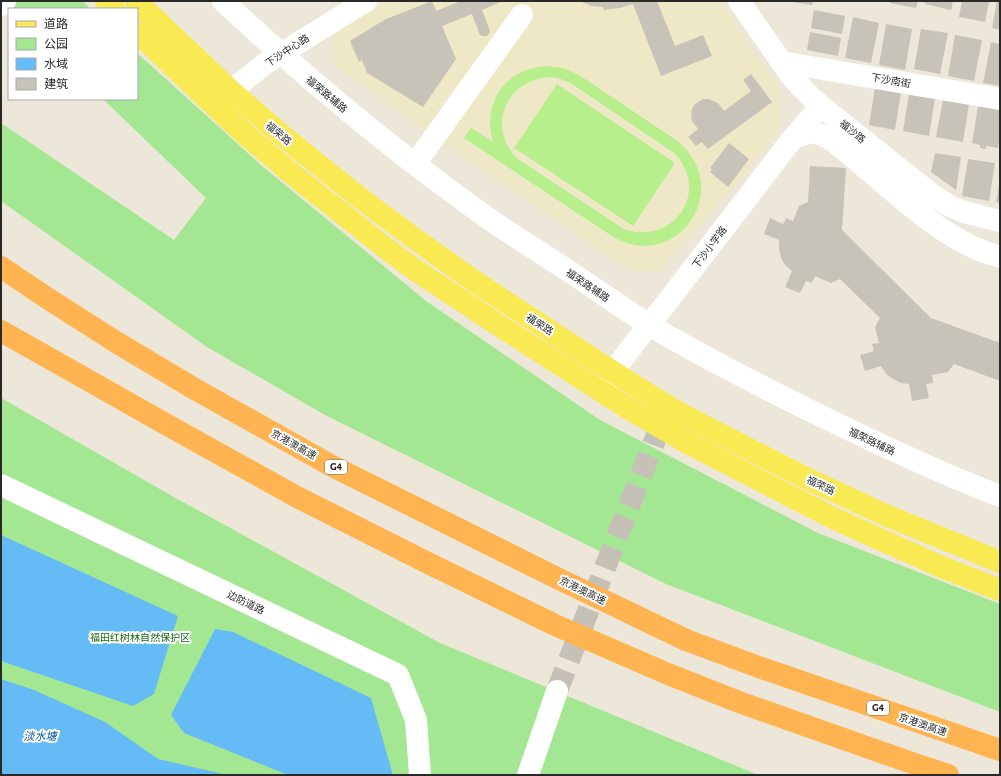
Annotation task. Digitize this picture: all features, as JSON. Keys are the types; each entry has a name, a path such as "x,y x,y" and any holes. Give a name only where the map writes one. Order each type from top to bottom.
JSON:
{"highway":[{"path":"1,262 47,298"},
{"name":"京港澳高速","path":"1,267 116,342 193,388 332,466 559,579 686,640 756,666 1000,750"},
{"path":"1,331 297,497 555,625 668,674 738,702 948,775"}],"main road":[{"name":"福荣路","path":"136,1 232,92 278,132 360,198 474,281 613,372 674,410 810,480 883,514 1000,562"},
{"path":"138,33 216,108 267,152 382,246 503,328 601,391 686,442 829,516 901,549 1000,590"}],"street":[{"path":"1,5 5,1"},
{"name":"福荣路辅路","path":"223,1 280,54 351,114 415,164 498,225 649,325 721,365 846,428 936,470 1000,496"},
{"name":"下沙中心路","path":"216,108 253,73 280,54 366,1"},
{"name":"福沙路","path":"739,1 781,62 800,86 821,106 935,197 964,212 1000,221"},
{"path":"415,164 522,15"},
{"name":"下沙南街","path":"781,62 1000,99"},
{"name":"下沙小学路","path":"601,391 613,372 793,138 821,106"},
{"path":"793,138 808,132 820,134 833,141 926,219 947,234 975,249 1000,257"},
{"name":"边防道路","path":"1,485 398,675 416,720 420,775"},
{"path":"528,775 557,691"}],"shaded area":[{"path":"388,1 720,1 780,87 778,134 661,271 629,271 434,137 334,65 334,34"}],"green space":[{"path":"2,1 83,1 89,8 8,8"},
{"path":"138,54 262,166 426,301 600,420 818,533 1000,604 1000,712 666,584 325,415 207,347 1,201 1,123 174,240 206,198 104,100 138,100"},
{"path":"545,66 563,68 579,75 676,140 693,160 701,181 699,202 691,221 676,235 658,244 636,245 612,236 464,138 471,128 493,142 490,128 494,102 500,91 508,82 518,74","holes":["551,77 558,78 572,84 674,153 685,168 689,183 688,198 682,212 672,222 658,230 642,232 624,229 518,159 508,146 503,133 502,120 505,107 512,95 522,86 535,80"]},
{"path":"557,84 675,163 633,226 514,148"},
{"name":"福田红树林自然保护区","path":"1,398 172,496 440,643 758,775 1,775"}],"water":[{"path":"1,535 178,616 154,694 133,706 1,661"},
{"path":"215,629 233,632 371,698 393,775 288,775 184,733 171,715"},
{"name":"淡水塘","path":"1,679 34,690 105,722 158,759 227,775 1,775"}],"building":[{"path":"432,1 436,11 461,1 503,1 482,10 490,31 487,36 480,35 472,14 442,26 456,59 423,107 367,73 362,60 359,62 350,41 386,19"},
{"path":"579,1 657,1 675,46 703,35 712,56 661,76 633,4 620,8 604,10 603,7 592,6"},
{"path":"793,1 813,1 812,5"},
{"path":"890,1 918,1 916,8 890,3"},
{"path":"925,1 953,1 951,10 925,4"},
{"path":"962,1 989,1 985,22 959,17"},
{"path":"997,1 1000,1 1000,30 992,28"},
{"path":"814,10 845,16 842,34 811,28"},
{"path":"853,17 879,23 871,63 845,58"},
{"path":"886,24 912,29 905,70 879,65"},
{"path":"921,29 948,33 940,74 914,69"},
{"path":"810,32 841,38 838,56 807,50"},
{"path":"955,35 982,40 974,81 948,76"},
{"path":"991,42 1000,44 1000,86 983,83"},
{"path":"751,74 772,102 708,149 702,142 696,146 688,137 698,129 692,121 691,115 695,104 703,99 709,99 718,103 724,111 751,91 743,80"},
{"path":"875,88 901,92 895,130 869,125"},
{"path":"909,94 935,98 929,136 903,131"},
{"path":"943,100 969,104 963,142 936,137"},
{"path":"978,106 1000,110 1000,138 998,148 986,146 986,149 980,148 980,145 972,143"},
{"path":"729,143 749,159 728,187 710,172 712,170 710,168"},
{"path":"935,153 961,157 956,190 931,172"},
{"path":"968,159 995,163 989,201 962,196"},
{"path":"810,166 846,168 842,230 931,318 1000,343 1000,381 954,364 948,372 932,375 933,383 926,384 929,398 912,401 909,384 901,383 893,379 886,374 881,366 865,371 860,355 874,351 872,344 879,343 875,327 880,318 840,279 831,283 815,276 812,283 806,281 800,293 785,287 792,271 785,265 781,258 779,240 764,234 770,218 783,224 786,218 793,221 799,206 808,202"},
{"path":"1000,185 1000,203 996,202"}],"tunnel":[{"path":"557,691 660,427"}]}
